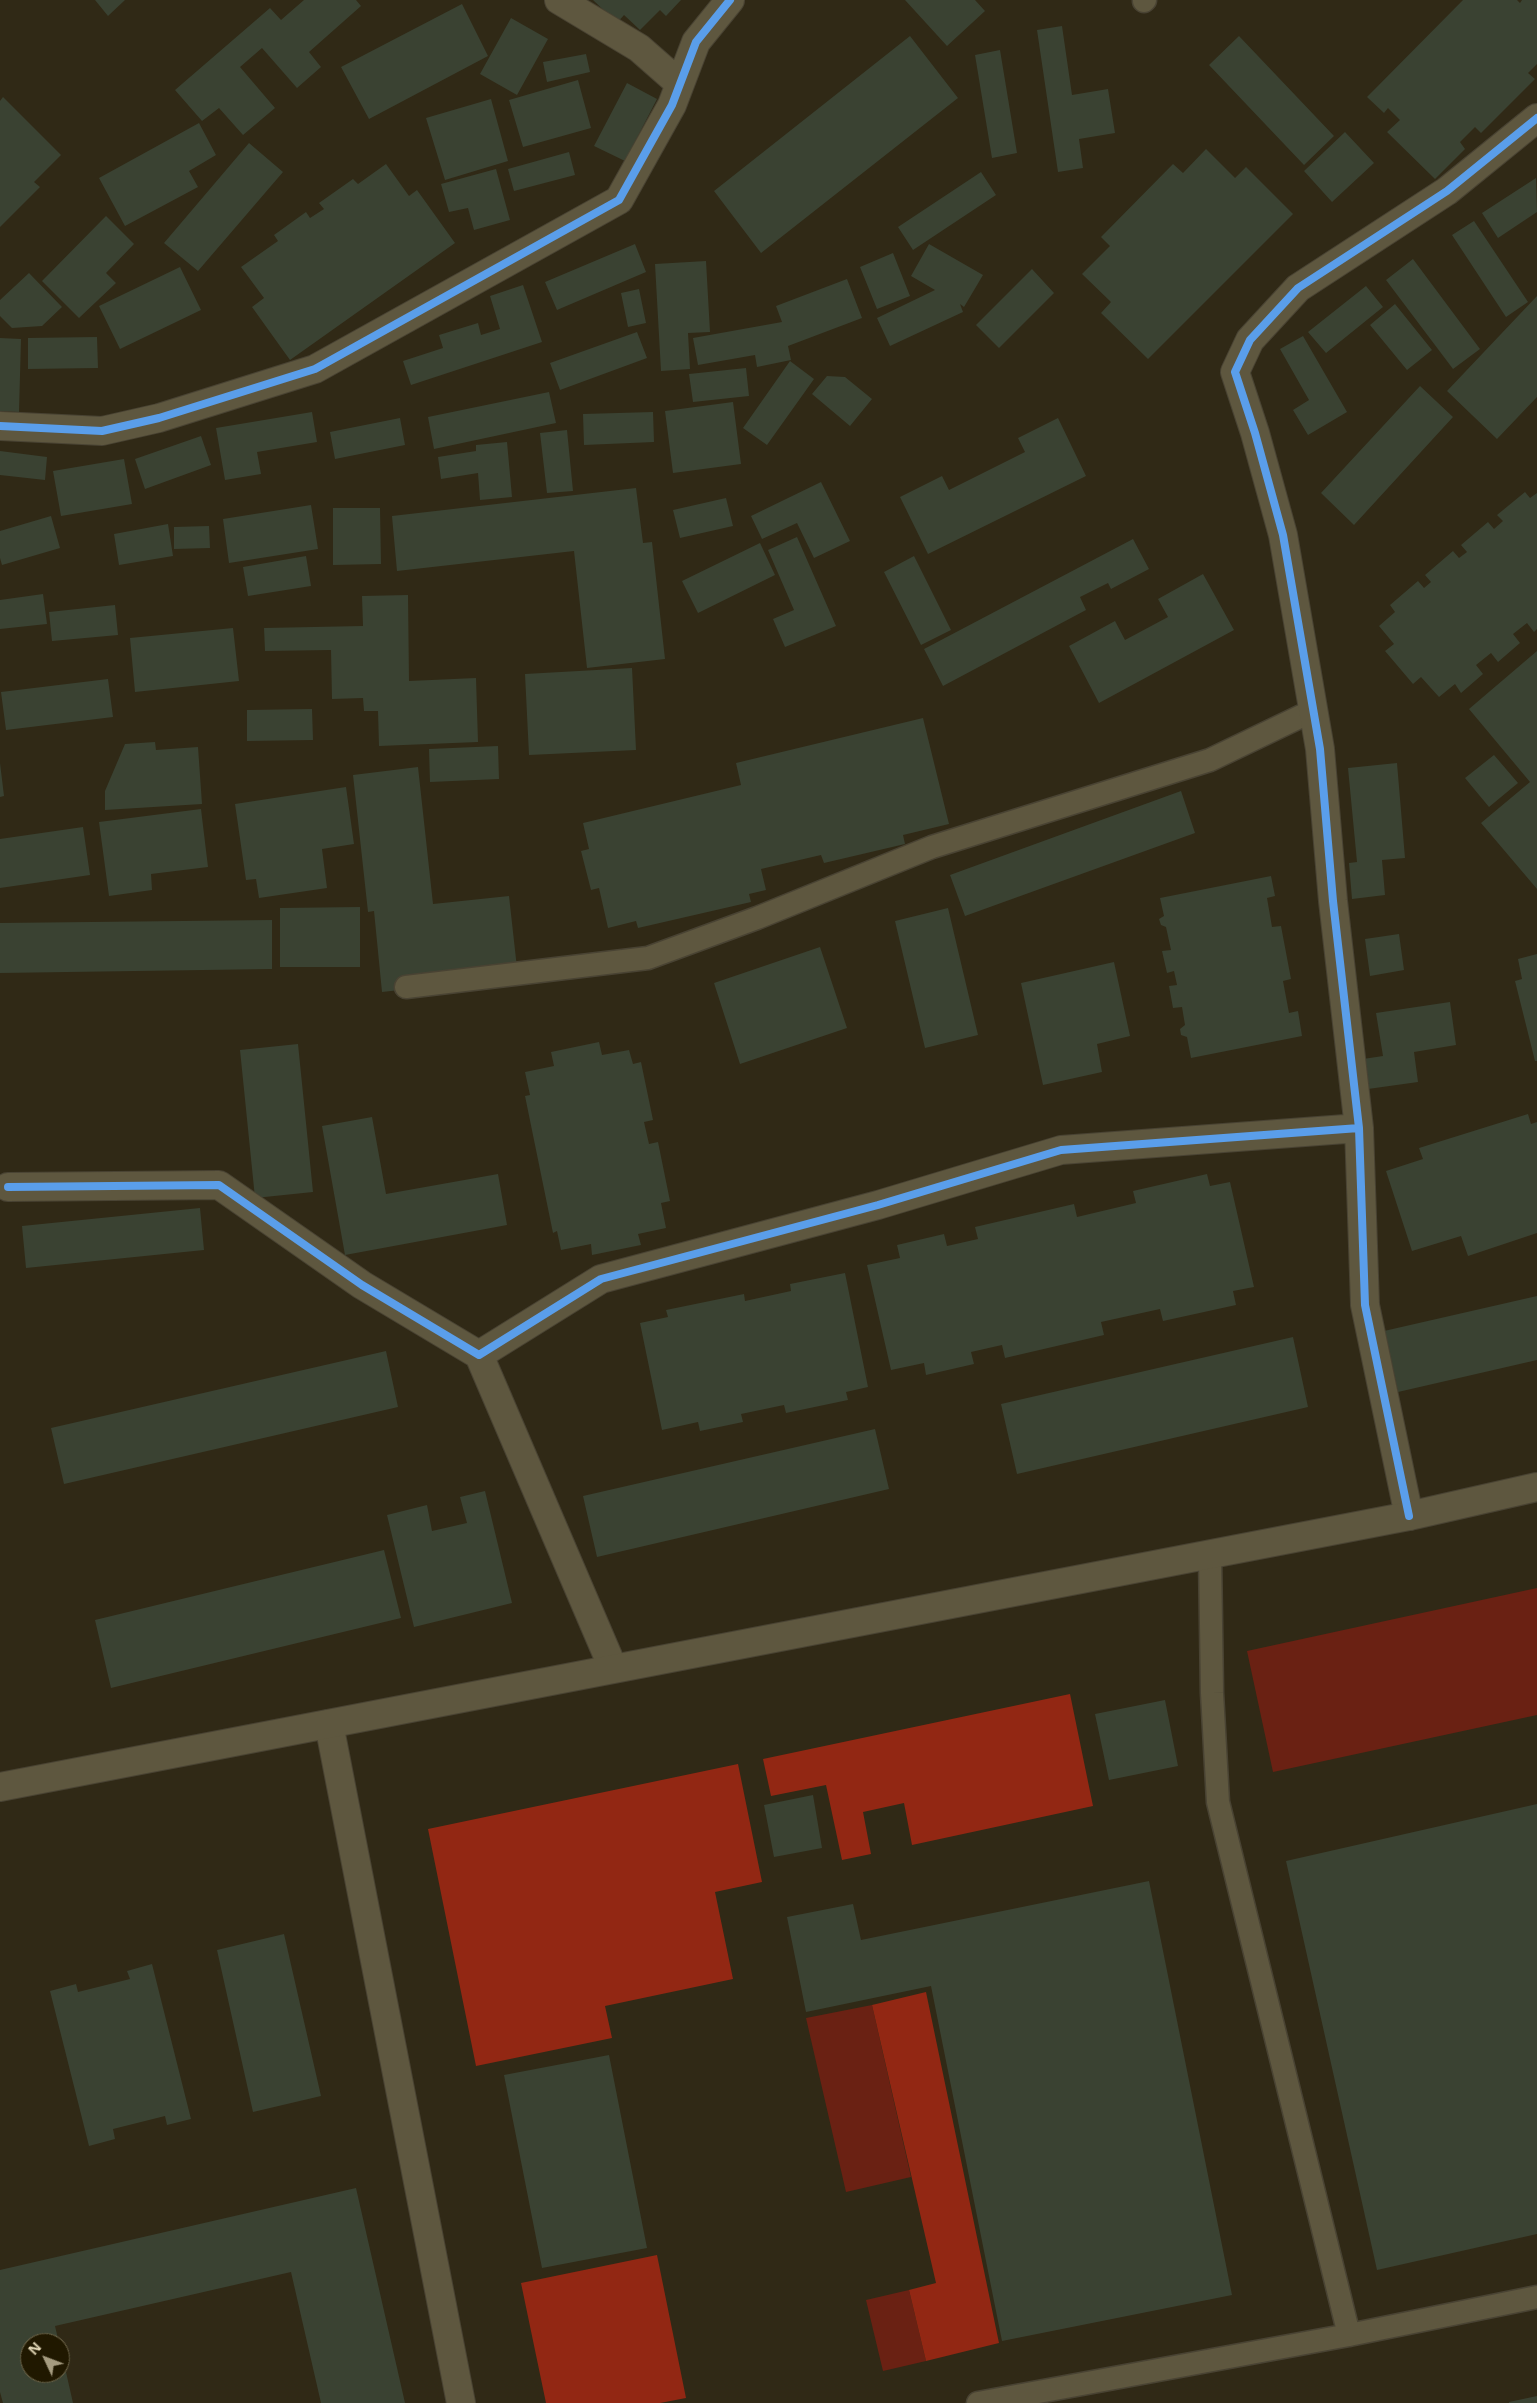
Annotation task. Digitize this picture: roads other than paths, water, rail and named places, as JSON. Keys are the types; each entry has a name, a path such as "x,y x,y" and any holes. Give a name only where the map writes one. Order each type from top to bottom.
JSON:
{"street":[{"path":"559,0 639,48 680,84"},
{"path":"0,426 102,431 159,418 315,369 619,200 672,105 696,42 730,0"},
{"path":"1409,1516 1365,1305 1359,1128 1333,900 1320,749 1283,535 1255,433 1235,372 1250,340 1298,288 1447,191 1537,118"},
{"path":"479,1355 601,1279 878,1205 1062,1150 1359,1128"},
{"path":"8,1187 219,1185 362,1285 479,1355 613,1668"},
{"path":"0,1787 1210,1555 1409,1516 1537,1487"},
{"path":"329,1724 461,2403"}],"lane":[{"path":"406,987 648,958 757,918 932,847 1210,760 1312,711"},
{"path":"1210,1555 1212,1693 1218,1802 1349,2335"},
{"path":"978,2403 1349,2335 1537,2297"}]}
